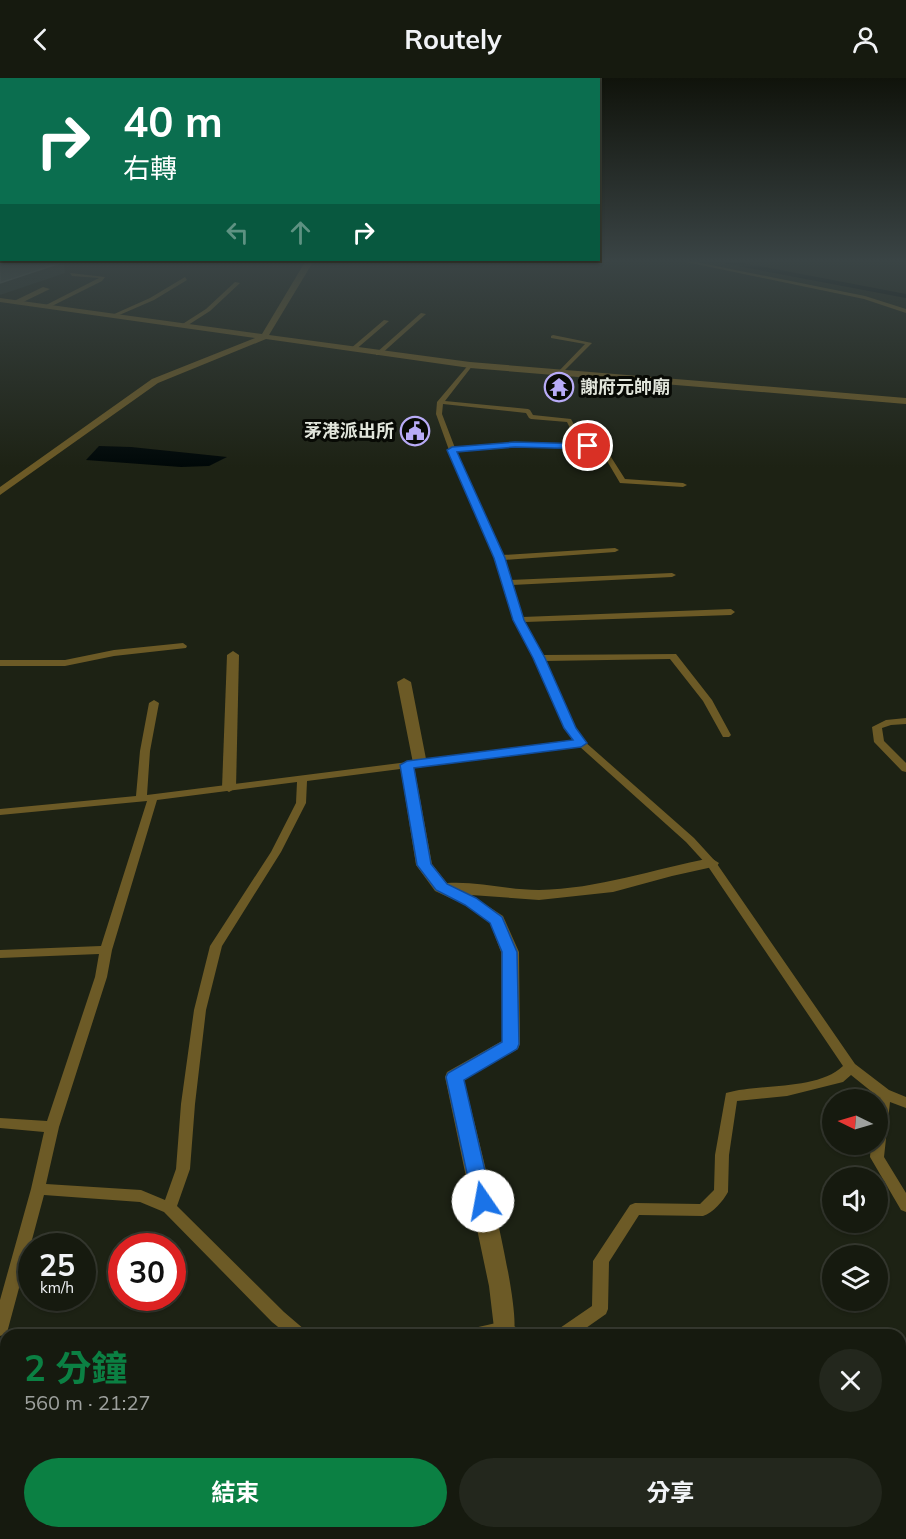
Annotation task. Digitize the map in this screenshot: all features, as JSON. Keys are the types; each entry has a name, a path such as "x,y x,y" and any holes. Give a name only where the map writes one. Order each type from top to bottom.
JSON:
{"street":[{"path":"214,330 470,365 906,401"},
{"path":"0,492 155,381 264,337 268,330"},
{"path":"229,788 233,655"},
{"path":"404,682 424,865 441,887 471,902 497,920 510,952 511,1044 454,1077 509,1329"},
{"path":"441,887 540,895 613,887 670,871 711,863"}],"lane":[{"path":"352,350 375,330"},
{"path":"378,354 405,330"},
{"path":"553,336 589,343 559,374"},
{"path":"470,365 440,402 439,414 452,450 500,558 519,620 539,658 570,728 581,743 690,840 711,863 850,1067 878,1089"},
{"path":"440,402 528,411 531,417 569,420 577,436 573,445"},
{"path":"452,450 515,445 602,447 623,481 683,485"},
{"path":"500,558 615,550"},
{"path":"508,583 672,574"},
{"path":"519,620 731,612"},
{"path":"0,663 65,663 114,653 183,646"},
{"path":"539,658 673,656 707,700 726,735"},
{"path":"0,1329 38,1189 52,1127 100,977 147,798 145,751 154,703"},
{"path":"906,720 889,722 877,727 879,742 906,769"},
{"path":"0,812 147,798 581,743"},
{"path":"169,1208 183,1169 188,1104 200,1010 216,946 276,852 301,803 302,779"},
{"path":"0,954 106,950"},
{"path":"572,1329 600,1309 601,1261 635,1209 703,1210 721,1192 722,1155 731,1097 788,1090 838,1079 850,1067"},
{"path":"888,1096 906,1103"},
{"path":"0,1123 52,1127"},
{"path":"877,1155 906,1206"},
{"path":"38,1189 141,1196 169,1208 292,1329"}],"shaded area":[{"path":"99,446 227,457 209,466 181,467 86,460"}],"place":[{"name":"謝府元帥廟","path":"559,387"},
{"name":"茅港派出所","path":"415,431"}],"route":[{"path":"483,1201 454,1077 511,1044 510,952 497,920 471,902 441,887 424,865 407,765 581,743 570,728 539,658 519,620 500,558 452,450 515,445 588,446"}]}
